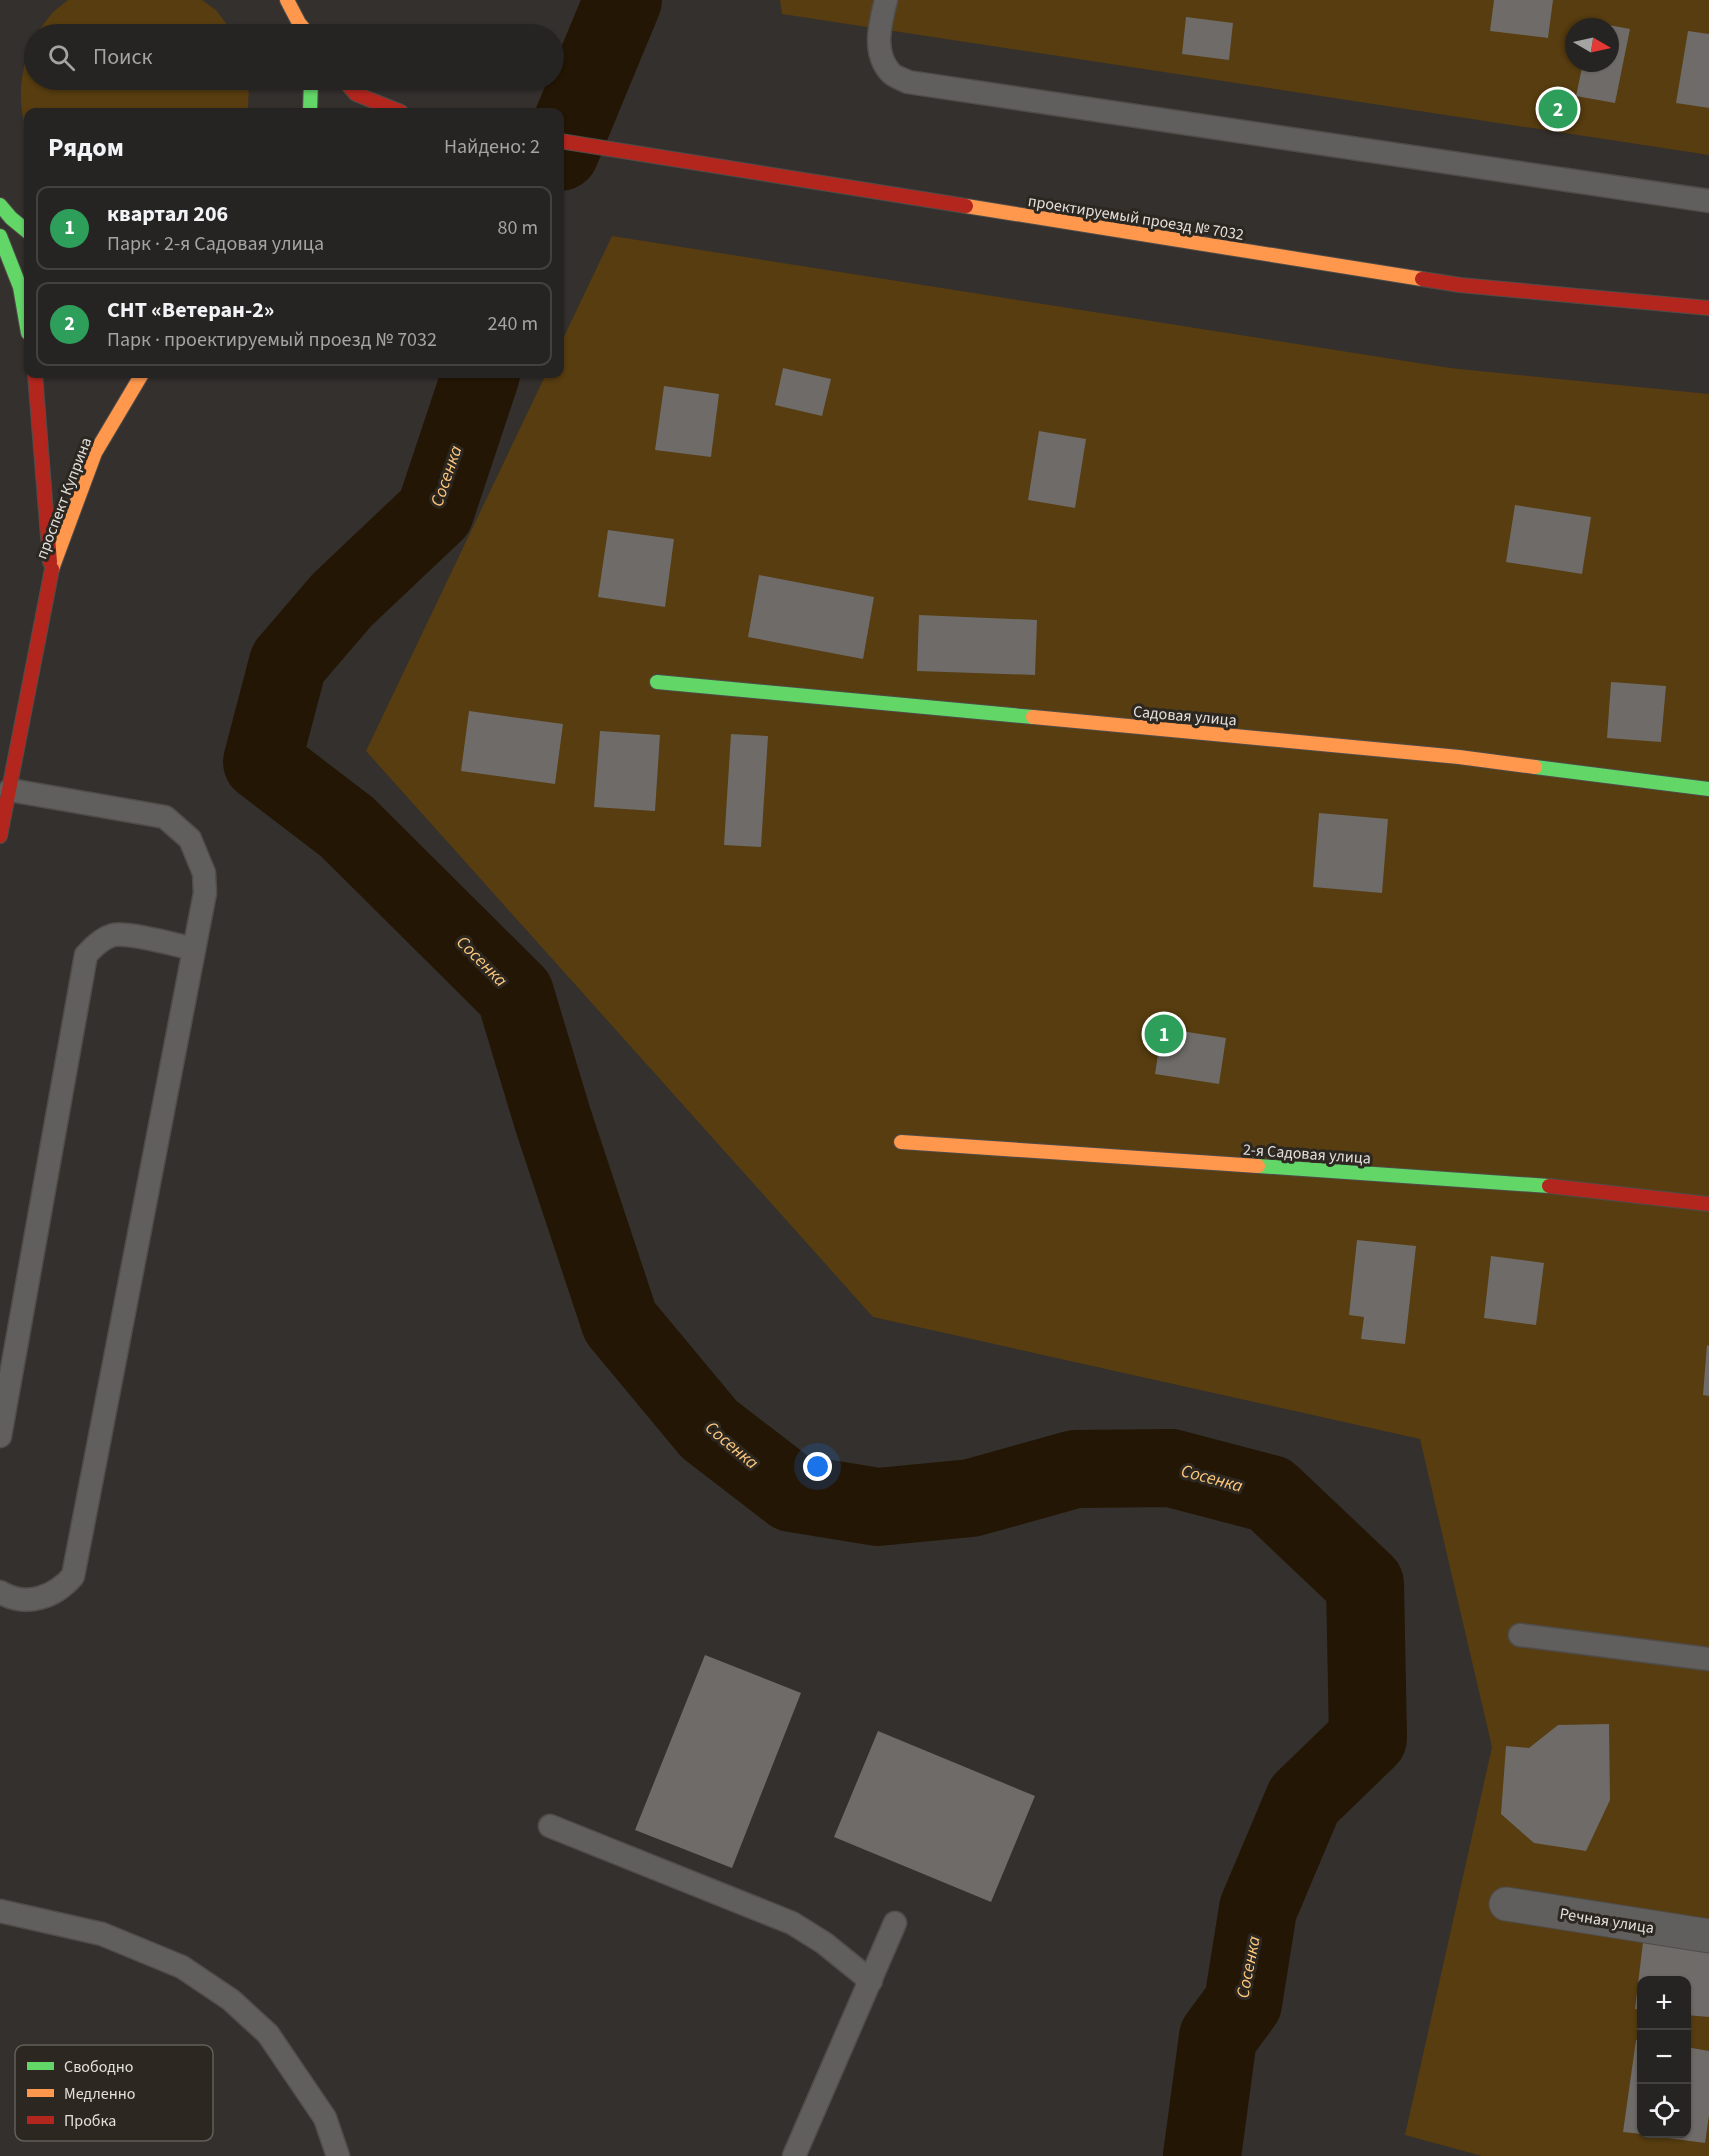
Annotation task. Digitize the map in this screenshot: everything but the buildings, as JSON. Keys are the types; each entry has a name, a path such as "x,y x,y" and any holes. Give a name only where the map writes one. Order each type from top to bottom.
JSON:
{"main road":[{"path":"287,0 299,24"},
{"path":"310,108 312,90"},
{"path":"353,90 356,94 392,108"},
{"name":"проектируемый проезд № 7032","path":"564,142 1460,285 1709,308"},
{"path":"0,205 24,229"},
{"path":"0,236 20,288 24,310"},
{"name":"проспект Куприна","path":"35,378 51,573"},
{"name":"проспект Куприна","path":"0,836 51,573 95,453 140,378"},
{"name":"Садовая улица","path":"657,682 1459,757 1709,789"},
{"name":"2-я Садовая улица","path":"901,1142 1571,1187 1709,1204"}],"street":[{"name":"Речная улица","path":"1506,1904 1709,1936"}],"lane":[{"path":"886,0 879,43 881,59 892,75 908,82 1709,201"},
{"path":"0,1592 6,1596 26,1600 44,1598 62,1588 73,1576 205,893 204,873 190,839 165,817 10,790"},
{"path":"0,1436 86,955 97,943 113,935 138,937 194,949"},
{"path":"1520,1635 1709,1659"},
{"path":"550,1826 792,1923 824,1943 871,1981"},
{"path":"0,1911 102,1935 182,1967 231,2000 268,2034 325,2118 339,2156"},
{"path":"794,2156 895,1923"}],"shaded area":[{"path":"68,0 202,0 216,10 226,24 44,24 53,12"},
{"path":"780,0 1709,0 1709,155 782,14"},
{"path":"24,68 24,90 249,90 248,108 24,108 24,123 21,98"},
{"path":"612,236 1450,368 1709,394 1709,2156 1482,2156 1405,2135 1492,1747 1420,1439 873,1317 366,751 544,378 564,378 564,337"}],"waterway":[{"name":"Сосенка","path":"564,142 623,0"},
{"name":"Сосенка","path":"480,378 435,512 342,600 288,663 262,762 347,827 515,994 553,1120 620,1322 709,1429 792,1493 878,1507 971,1498 1075,1469 1171,1468 1270,1494 1365,1584 1368,1738 1304,1800 1258,1909 1243,2003 1218,2037 1202,2156"}],"traffic: fast":[{"path":"310,108 311,90"},
{"path":"0,205 24,229"},
{"path":"0,236 20,287 24,310"},
{"path":"657,682 1033,717"},
{"path":"1535,767 1709,789"},
{"path":"1258,1166 1549,1186"}],"traffic: slow":[{"path":"287,0 300,24"},
{"path":"966,206 1422,279"},
{"path":"52,569 95,453 140,378"},
{"path":"1033,717 1459,757 1535,767"},
{"path":"901,1142 1258,1166"}],"traffic: jam":[{"path":"353,90 356,94 391,108"},
{"path":"564,142 966,206"},
{"path":"1422,279 1460,285 1709,308"},
{"path":"35,378 50,562"},
{"path":"0,836 52,569"},
{"path":"1549,1186 1709,1204"}],"place":[{"name":"СНТ «Ветеран-2»","path":"1558,109"},
{"name":"квартал 206","path":"1164,1034"}]}
